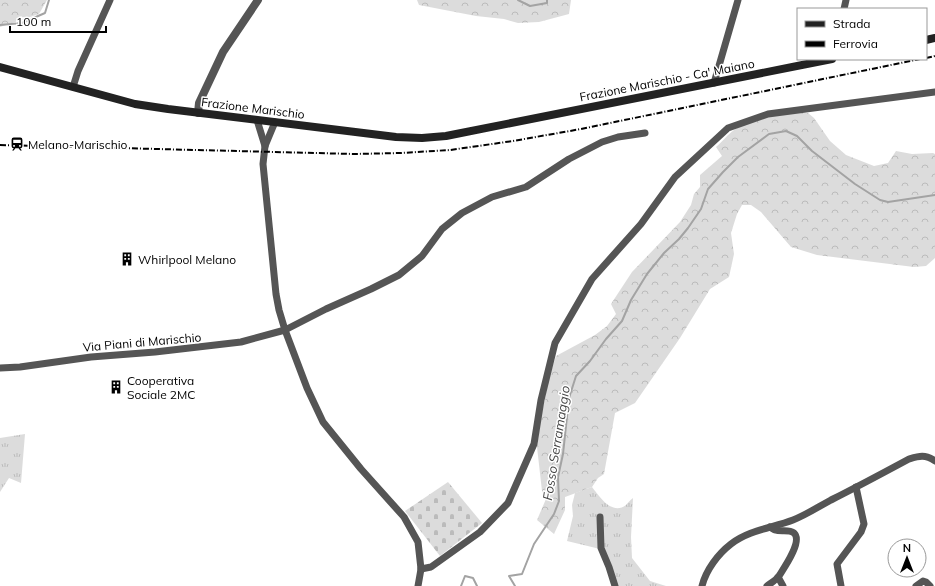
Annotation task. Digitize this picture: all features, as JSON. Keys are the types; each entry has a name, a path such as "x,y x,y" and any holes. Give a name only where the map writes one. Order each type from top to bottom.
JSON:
{"main road":[{"name":"Frazione Marischio - Ca' Maiano","path":"506,124 825,60"},
{"name":"Frazione Marischio","path":"0,67 135,104 396,137 422,138 446,136 506,124"}],"street":[{"path":"73,87 78,71 110,0"},
{"path":"198,113 199,103 224,52 258,0"},
{"path":"714,82 738,0"},
{"path":"421,569 431,566 480,532 508,503 534,444 541,400 555,343 592,279 641,224 675,177 728,128 768,114 935,92"},
{"path":"257,120 265,146"},
{"path":"275,122 265,146 263,164 276,294 284,330 307,388 323,422 361,469 404,517 418,542 421,569 418,586"},
{"name":"Via Piani di Marischio","path":"0,368 20,367 91,357 214,346 241,342 284,330 326,309 371,290 399,274 422,256 442,229 462,213 492,197 526,187 569,159 602,142 618,137 645,133"},
{"path":"702,586 703,580 710,567 719,555 731,544 744,536 793,520 908,459 919,456 929,457 935,461"},
{"path":"841,586 837,564 861,532 864,524 856,487"},
{"path":"600,517 601,548 615,586"},
{"path":"767,586 778,577 790,559 797,543 797,537 794,533 790,531 775,530 770,527"},
{"path":"778,577 783,586"},
{"path":"916,586 923,581 930,586"}],"green space":[{"path":"0,0 47,0 39,14 0,27"},
{"path":"417,0 571,0 569,14 539,22 518,23 504,19 476,16 419,5"},
{"path":"796,112 808,113 814,118 830,141 846,155 874,166 888,163 896,151 912,154 935,154 935,258 926,266 914,267 817,255 791,247 761,212 751,205 742,205 737,214 731,233 734,254 729,277 710,289 680,338 635,403 615,413 604,474 598,478 592,487 565,497 565,510 554,534 537,520 546,499 542,491 537,447 549,378 556,356 595,335 607,326 616,314 611,304 632,272 680,222 691,205 694,194 700,187 700,175 722,156 716,147 732,132 748,122 764,117"},
{"path":"25,434 21,483 9,478 0,492 0,438"},
{"path":"448,482 482,523 440,556 405,511"},
{"path":"592,487 606,504 611,507 621,508 633,498 631,537 632,558 650,581 666,586 617,586 600,549 567,541 573,516 572,505 575,493"}],"waterway":[{"path":"0,25 22,23 45,13 49,0"},
{"path":"518,0 530,6 547,3 547,0"},
{"name":"Fosso Serramaggio","path":"515,586 509,576 522,574 534,544 554,514 559,501 558,477 563,454 569,398 576,376 622,321 631,300 647,274 664,253 688,228 701,209 708,189 738,157 769,134 786,131 797,136 812,151 855,184 880,200 888,202 935,195"},
{"name":"Fosso Serramaggio","path":"461,586 465,576 473,578 477,586"}],"railway":[{"path":"927,58 935,56"},
{"path":"0,145 354,154 450,150 581,129 915,60"}],"place":[{"name":"Melano-Marischio","path":"17,144"},
{"name":"Whirlpool Melano","path":"127,259"},
{"name":"Cooperativa Sociale 2MC","path":"116,387"}]}
